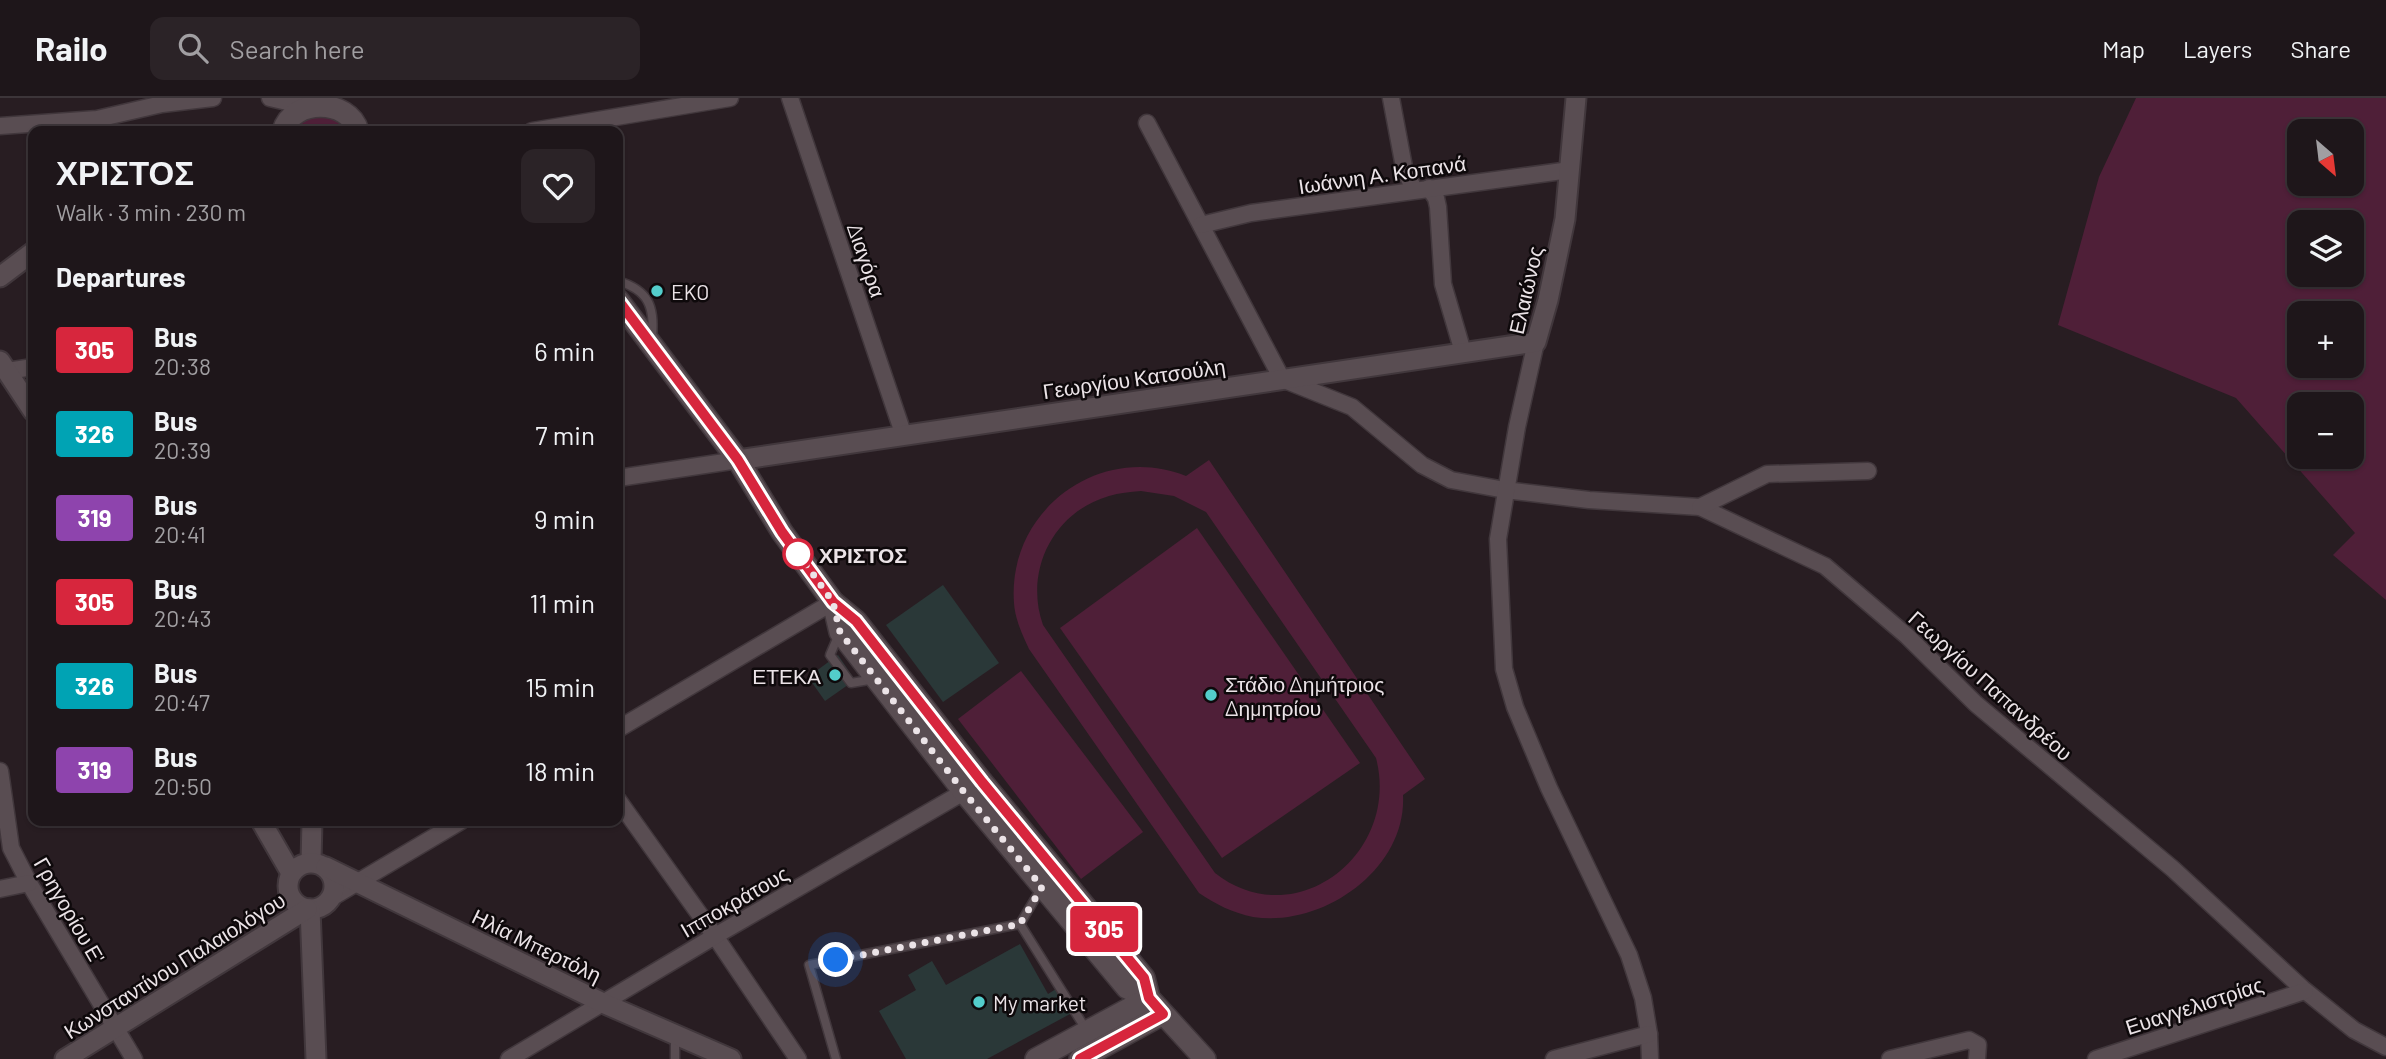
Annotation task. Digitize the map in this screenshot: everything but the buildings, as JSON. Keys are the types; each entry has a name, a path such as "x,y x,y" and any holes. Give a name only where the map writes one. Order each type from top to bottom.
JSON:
{"main road":[{"path":"285,126 292,111 303,102 317,99 347,105 356,126"},
{"path":"623,307 738,460 782,532 833,602 856,621 1042,887 1128,988 1149,998 1205,1059"},
{"path":"833,602 840,632 877,679 1144,978 1149,998"},
{"path":"1036,1059 1149,998"},
{"path":"1080,1059 1163,1014"}],"street":[{"path":"0,125 97,119 162,104 213,98"},
{"path":"562,126 730,98"},
{"name":"Διαγόρα","path":"790,98 904,436"},
{"path":"1391,98 1402,156 1421,189 1436,198 1443,284 1463,352"},
{"name":"Ελαιώνος","path":"1576,98 1565,219 1505,490 1498,539 1504,669 1514,707 1549,788 1629,955 1643,998 1650,1059"},
{"path":"283,126 273,99 303,102"},
{"path":"1147,123 1282,379"},
{"name":"Ιωάννη Α. Κοπανά","path":"1201,225 1251,213 1570,170"},
{"path":"0,277 28,255"},
{"name":"Γεωργίου Κατσούλη","path":"738,460 1536,342"},
{"path":"4,366 28,367"},
{"path":"4,366 28,403"},
{"name":"Γεωργίου Παπανδρέου","path":"1282,379 1352,407 1422,466 1451,480 1505,490 1700,507 1825,566 1907,636 1976,704 2173,869 2305,991 2354,1030 2386,1046"},
{"path":"623,477 738,460"},
{"path":"1700,507 1767,474 1868,471"},
{"path":"623,726 833,602"},
{"name":"Γρηγορίου Ε'","path":"1,779 11,848 134,1059"},
{"name":"Ιπποκράτους","path":"509,1059 973,787"},
{"path":"623,807 798,1059"},
{"path":"264,826 291,873"},
{"path":"313,826 318,865"},
{"path":"331,898 335,885 330,872 318,865 303,864 291,873 288,880 289,894 296,904 309,909 322,906 331,898 453,826"},
{"name":"Ηλία Μπερτόλη","path":"318,865 605,1003 731,1059"},
{"path":"0,889 29,883"},
{"path":"309,909 316,1059"},
{"name":"Κωνσταντίνου Παλαιολόγου","path":"65,1059 309,909"},
{"name":"Ευαγγελιστρίας","path":"2096,1059 2305,991"},
{"path":"1555,1059 1649,1034"},
{"path":"1890,1059 1969,1040 1978,1045 1978,1059"}],"lane":[{"path":"623,282 641,291 648,302 653,323 651,343"},
{"path":"836,1059 809,965 1020,924 1042,887"},
{"path":"1020,924 1087,1031"},
{"path":"675,1034 676,1059"}],"shaded area":[{"path":"2136,98 2386,98 2386,600 2333,555 2355,533 2299,469 2364,469 2364,392 2287,392 2287,456 2236,398 2058,325 2099,177"},
{"path":"326,109 343,126 294,126 295,122"},
{"path":"1209,460 1425,779 1403,795 1401,822 1391,847 1376,869 1356,888 1332,903 1307,913 1280,918 1253,917 1224,908 1199,893 1029,649 1017,621 1014,603 1016,569 1026,539 1043,513 1065,492 1092,477 1122,468 1154,468 1186,476","holes":["1141,491 1174,496 1206,512 1376,758 1380,793 1373,825 1357,853 1335,875 1308,890 1277,895 1246,890 1215,873 1043,625 1037,584 1041,565 1048,546 1072,515 1089,504 1117,494"]},
{"name":"Στάδιο Δημήτριος Δημητρίου","path":"1197,528 1360,763 1222,858 1060,628"},
{"path":"1021,671 1143,832 1081,879 958,719"}],"bus line":[{"name":"305","path":"623,306 738,460 782,532 833,602 856,621 982,782 1144,978 1149,998 1163,1014 1080,1059"}],"place":[{"name":"EKO","path":"657,291"},
{"name":"ΧΡΙΣΤΟΣ","path":"798,554"},
{"name":"ΕΤΕΚΑ","path":"835,675"},
{"name":"Στάδιο Δημήτριος Δημητρίου","path":"1211,695"},
{"name":"My market","path":"979,1002"}],"route":[{"path":"798,554 795,549 833,602 840,632 964,792 1042,887 1020,924 836,960"}]}
